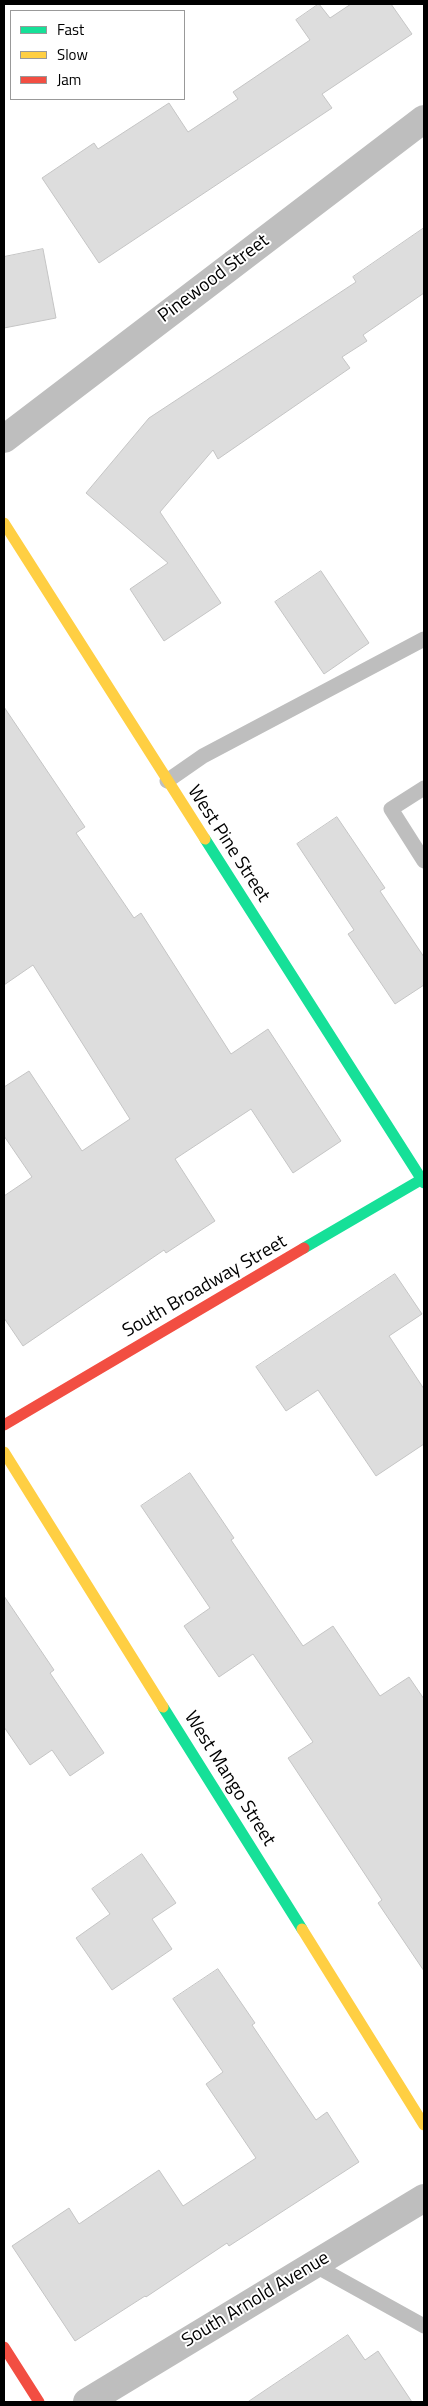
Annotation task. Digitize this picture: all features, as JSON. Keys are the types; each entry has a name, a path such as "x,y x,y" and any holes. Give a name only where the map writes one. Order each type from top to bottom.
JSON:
{"street":[{"name":"Pinewood Street","path":"4,439 424,119"},
{"name":"West Pine Street","path":"4,523 167,781 424,1180"},
{"name":"South Broadway Street","path":"4,1425 424,1180"},
{"name":"West Mango Street","path":"4,1452 424,2125"},
{"name":"South Arnold Avenue","path":"87,2402 424,2198"},
{"path":"4,2347 38,2402"}],"lane":[{"path":"167,781 203,756 424,639"},
{"path":"424,788 391,809 424,861"},
{"path":"314,2265 424,2326"}],"building":[{"path":"319,4 330,18 351,4 391,4 412,34 322,94 332,108 99,263 42,178 94,143 98,149 169,103 188,132 238,99 233,92 310,40 296,20"},
{"path":"424,228 424,293 363,335 367,341 342,357 350,368 218,459 213,450 160,512 221,603 164,641 130,589 168,563 86,493 149,418 356,282 353,277"},
{"path":"43,249 56,318 4,328 4,257"},
{"path":"321,571 369,643 324,674 275,602"},
{"path":"4,707 85,827 76,833 134,918 141,913 231,1054 268,1029 341,1141 293,1173 251,1109 175,1159 215,1221 166,1253 164,1250 23,1346 4,1318 4,1196 32,1177 4,1136 4,1087 29,1071 82,1151 130,1119 33,965 4,985"},
{"path":"337,817 385,888 380,891 424,957 424,985 395,1004 348,934 354,930 297,844"},
{"path":"395,1274 422,1314 389,1336 424,1389 424,1444 376,1476 318,1390 286,1411 256,1367"},
{"path":"190,1473 234,1538 231,1540 303,1646 333,1626 380,1696 409,1677 424,1699 424,1971 378,1903 382,1900 288,1758 313,1742 253,1654 219,1677 184,1626 210,1608 141,1506"},
{"path":"4,1596 54,1670 50,1673 104,1753 70,1776 52,1750 30,1765 4,1727"},
{"path":"142,1854 176,1903 152,1919 172,1949 112,1990 76,1938 110,1914 92,1889"},
{"path":"218,1969 255,2023 252,2025 316,2120 327,2112 359,2162 229,2246 227,2243 75,2341 12,2246 69,2208 79,2224 159,2170 183,2206 256,2158 206,2084 223,2072 173,1999"},
{"path":"348,2335 365,2360 378,2351 412,2402 248,2402"}],"traffic: fast":[{"path":"205,839 424,1183"},
{"path":"304,1248 424,1178"},
{"path":"163,1707 302,1929"}],"traffic: slow":[{"path":"4,523 205,839"},
{"path":"4,1452 163,1707"},
{"path":"302,1929 424,2125"}],"traffic: jam":[{"path":"4,1425 304,1248"},
{"path":"4,2347 39,2402"}]}
